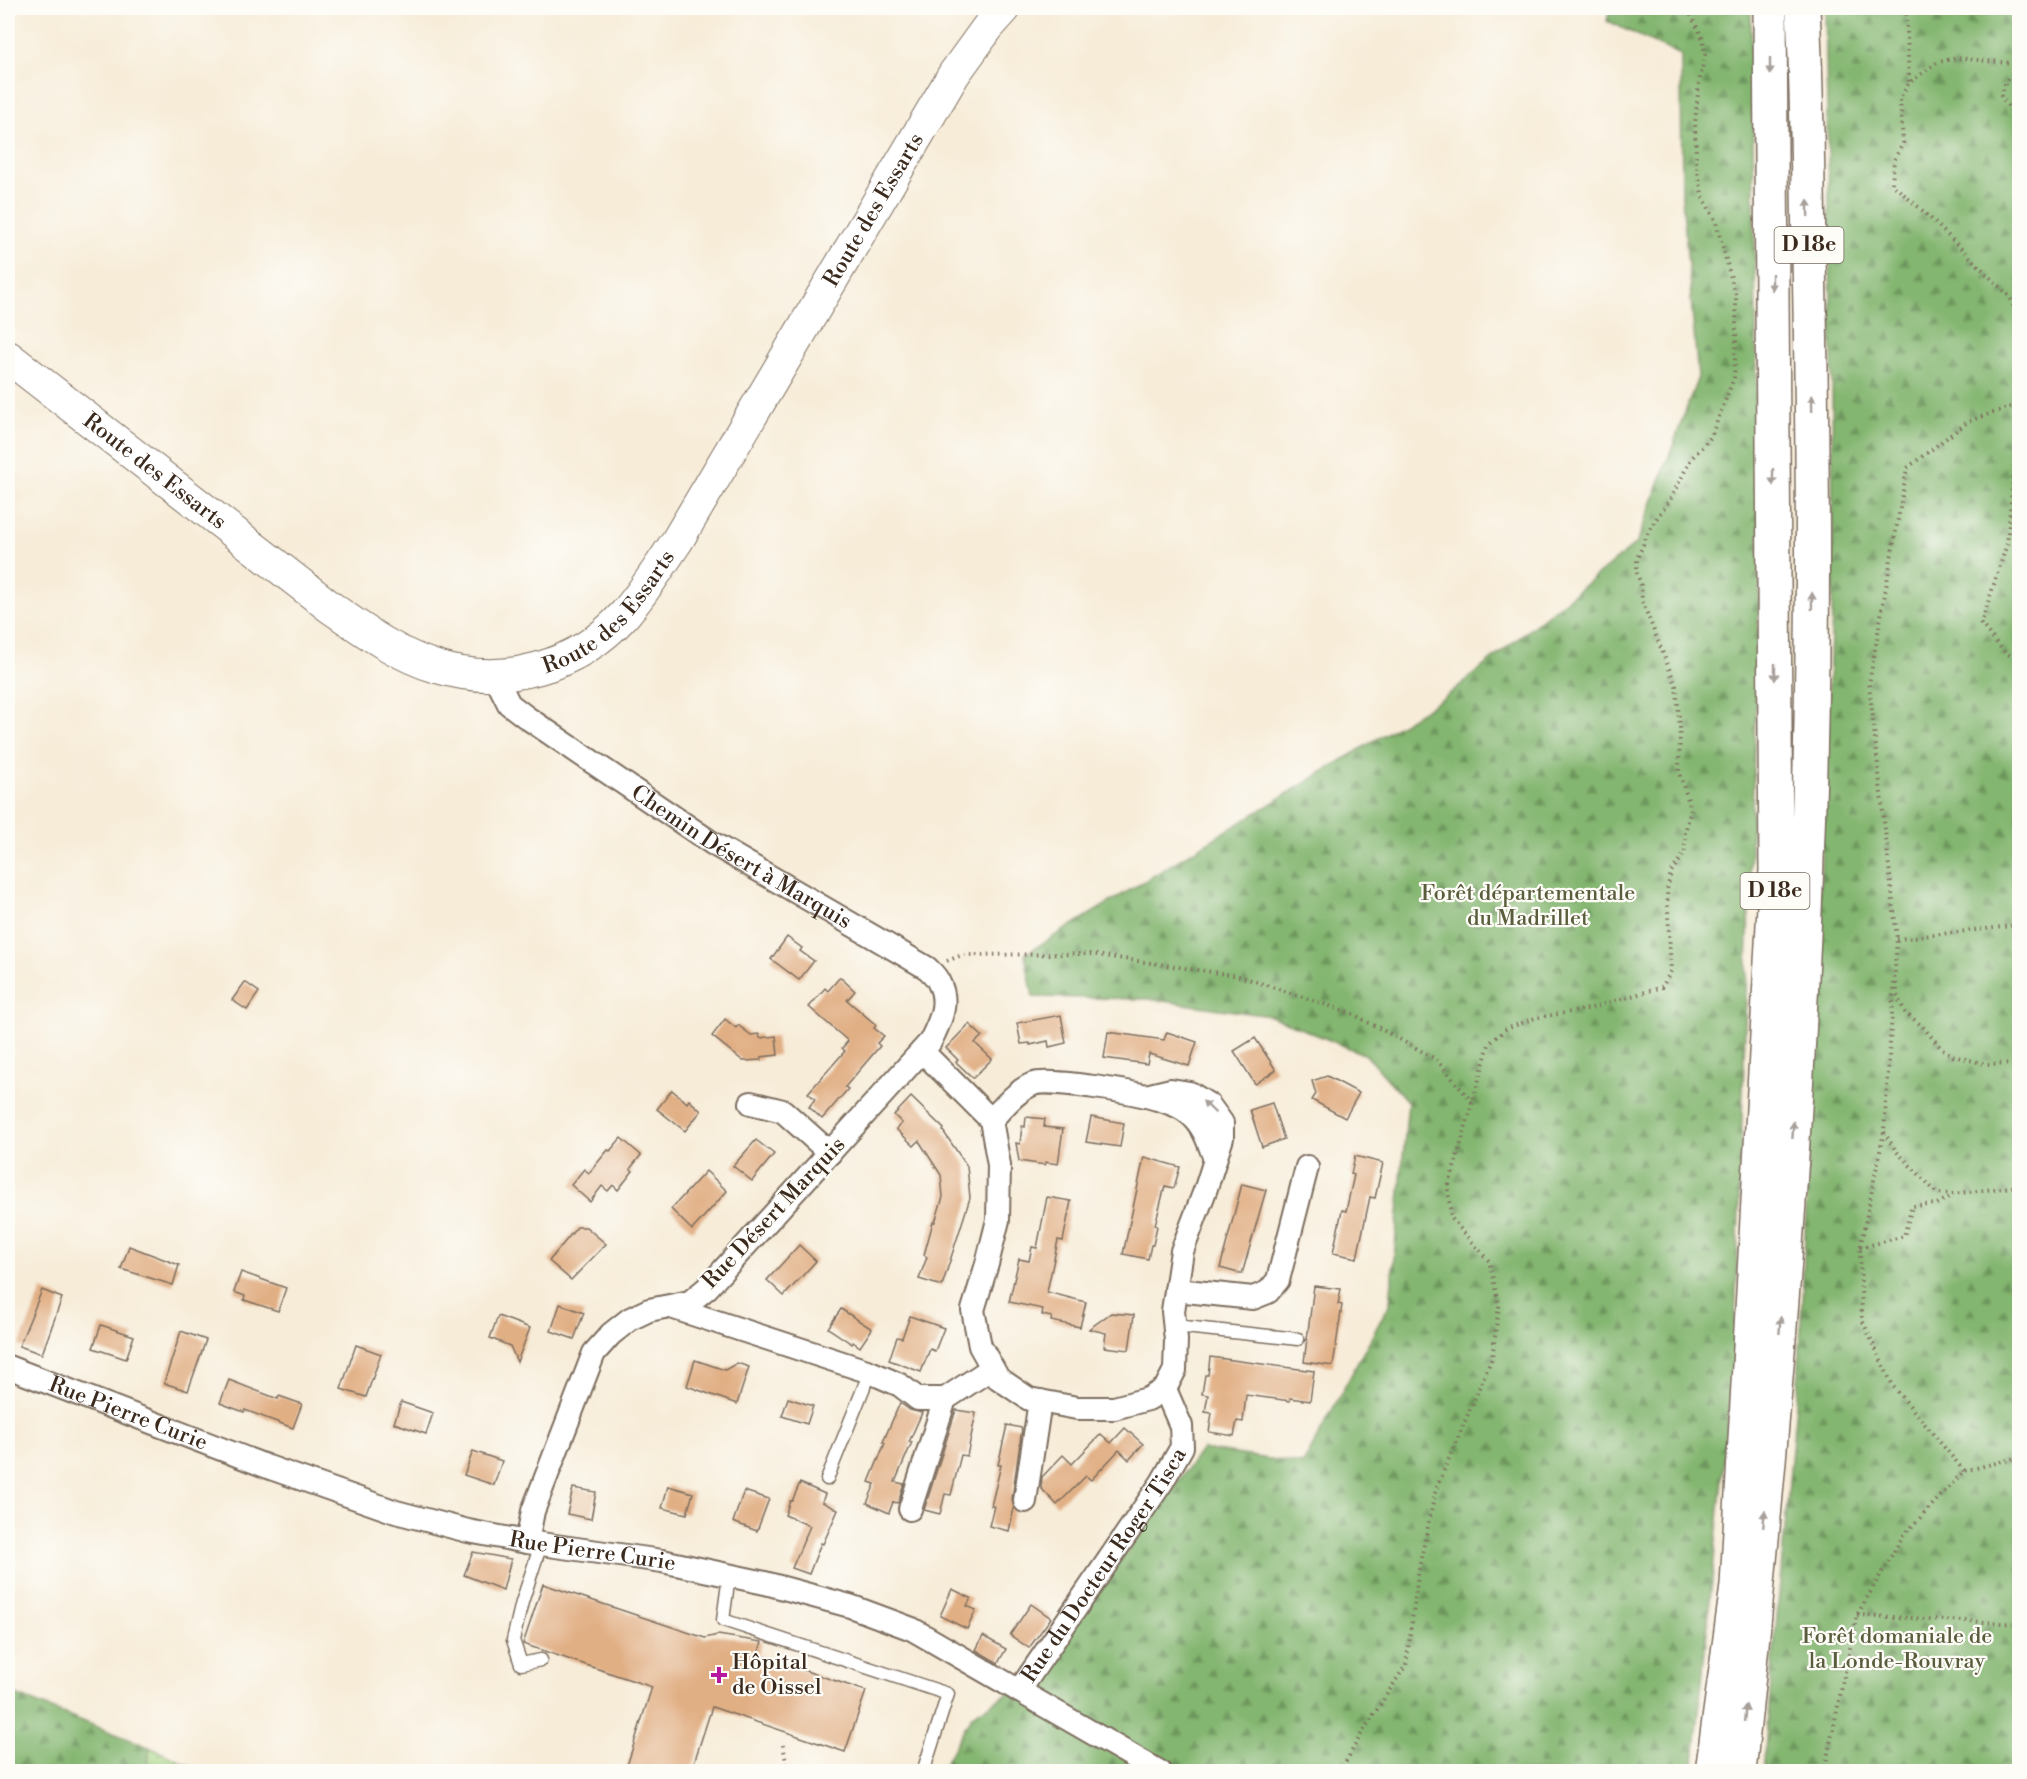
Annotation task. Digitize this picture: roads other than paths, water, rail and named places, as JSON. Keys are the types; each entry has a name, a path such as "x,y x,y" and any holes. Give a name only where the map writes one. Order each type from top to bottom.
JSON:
{"highway":[{"name":"D 18e","path":"1712,1772 1737,1587 1776,870 1770,8"},
{"name":"D 18e","path":"1739,1772 1758,1591 1781,1309 1808,854 1814,483 1803,8"}],"main road":[{"name":"Route des Essarts","path":"8,357 330,607 376,639 437,667 472,674 519,673 548,666 576,655 599,637 623,616 648,584 677,541 954,74 988,27 1005,8"}],"street":[{"name":"Chemin Désert à Marquis","path":"494,674 509,704 526,717 712,843 927,968 940,983 944,1005 940,1022 930,1042 922,1051"},
{"path":"922,1051 991,1120 999,1165 998,1220 973,1310 980,1347 998,1378 1029,1399 1077,1408 1114,1408 1148,1399 1165,1389 1175,1370 1173,1311 1182,1251 1215,1159 1203,1130 1191,1115 1173,1105 1146,1096 1088,1086 1052,1083 1035,1083 1016,1095 991,1120"},
{"name":"Rue Désert Marquis","path":"534,1543 533,1511 594,1353 611,1334 630,1319 649,1310 690,1302 707,1288 922,1051"},
{"path":"751,1103 783,1112 830,1153"},
{"path":"1176,1290 1253,1298 1268,1293 1278,1280 1306,1167"},
{"path":"671,1307 870,1372 900,1385 918,1399 945,1399 992,1368"},
{"name":"Rue Pierre Curie","path":"8,1367 268,1467 396,1512 534,1543 662,1561 850,1606 912,1629 1160,1772"},
{"name":"Rue du Docteur Roger Tisca","path":"1019,1691 1162,1482 1182,1447 1181,1426 1165,1389"},
{"path":"910,1509 945,1399"},
{"path":"1025,1501 1040,1401"}],"lane":[{"path":"1175,1326 1298,1339"},
{"path":"827,1479 870,1372"},
{"path":"534,1543 513,1640 522,1664 541,1660"},
{"path":"729,1576 723,1620 948,1694 922,1772"}],"place":[{"name":"Hôpital de Oissel","path":"719,1675"}],"park label":[{"name":"Forêt départementale du Madrillet","path":"1528,906"},
{"name":"Forêt domaniale de la Londe-Rouvray","path":"1897,1649"}]}
